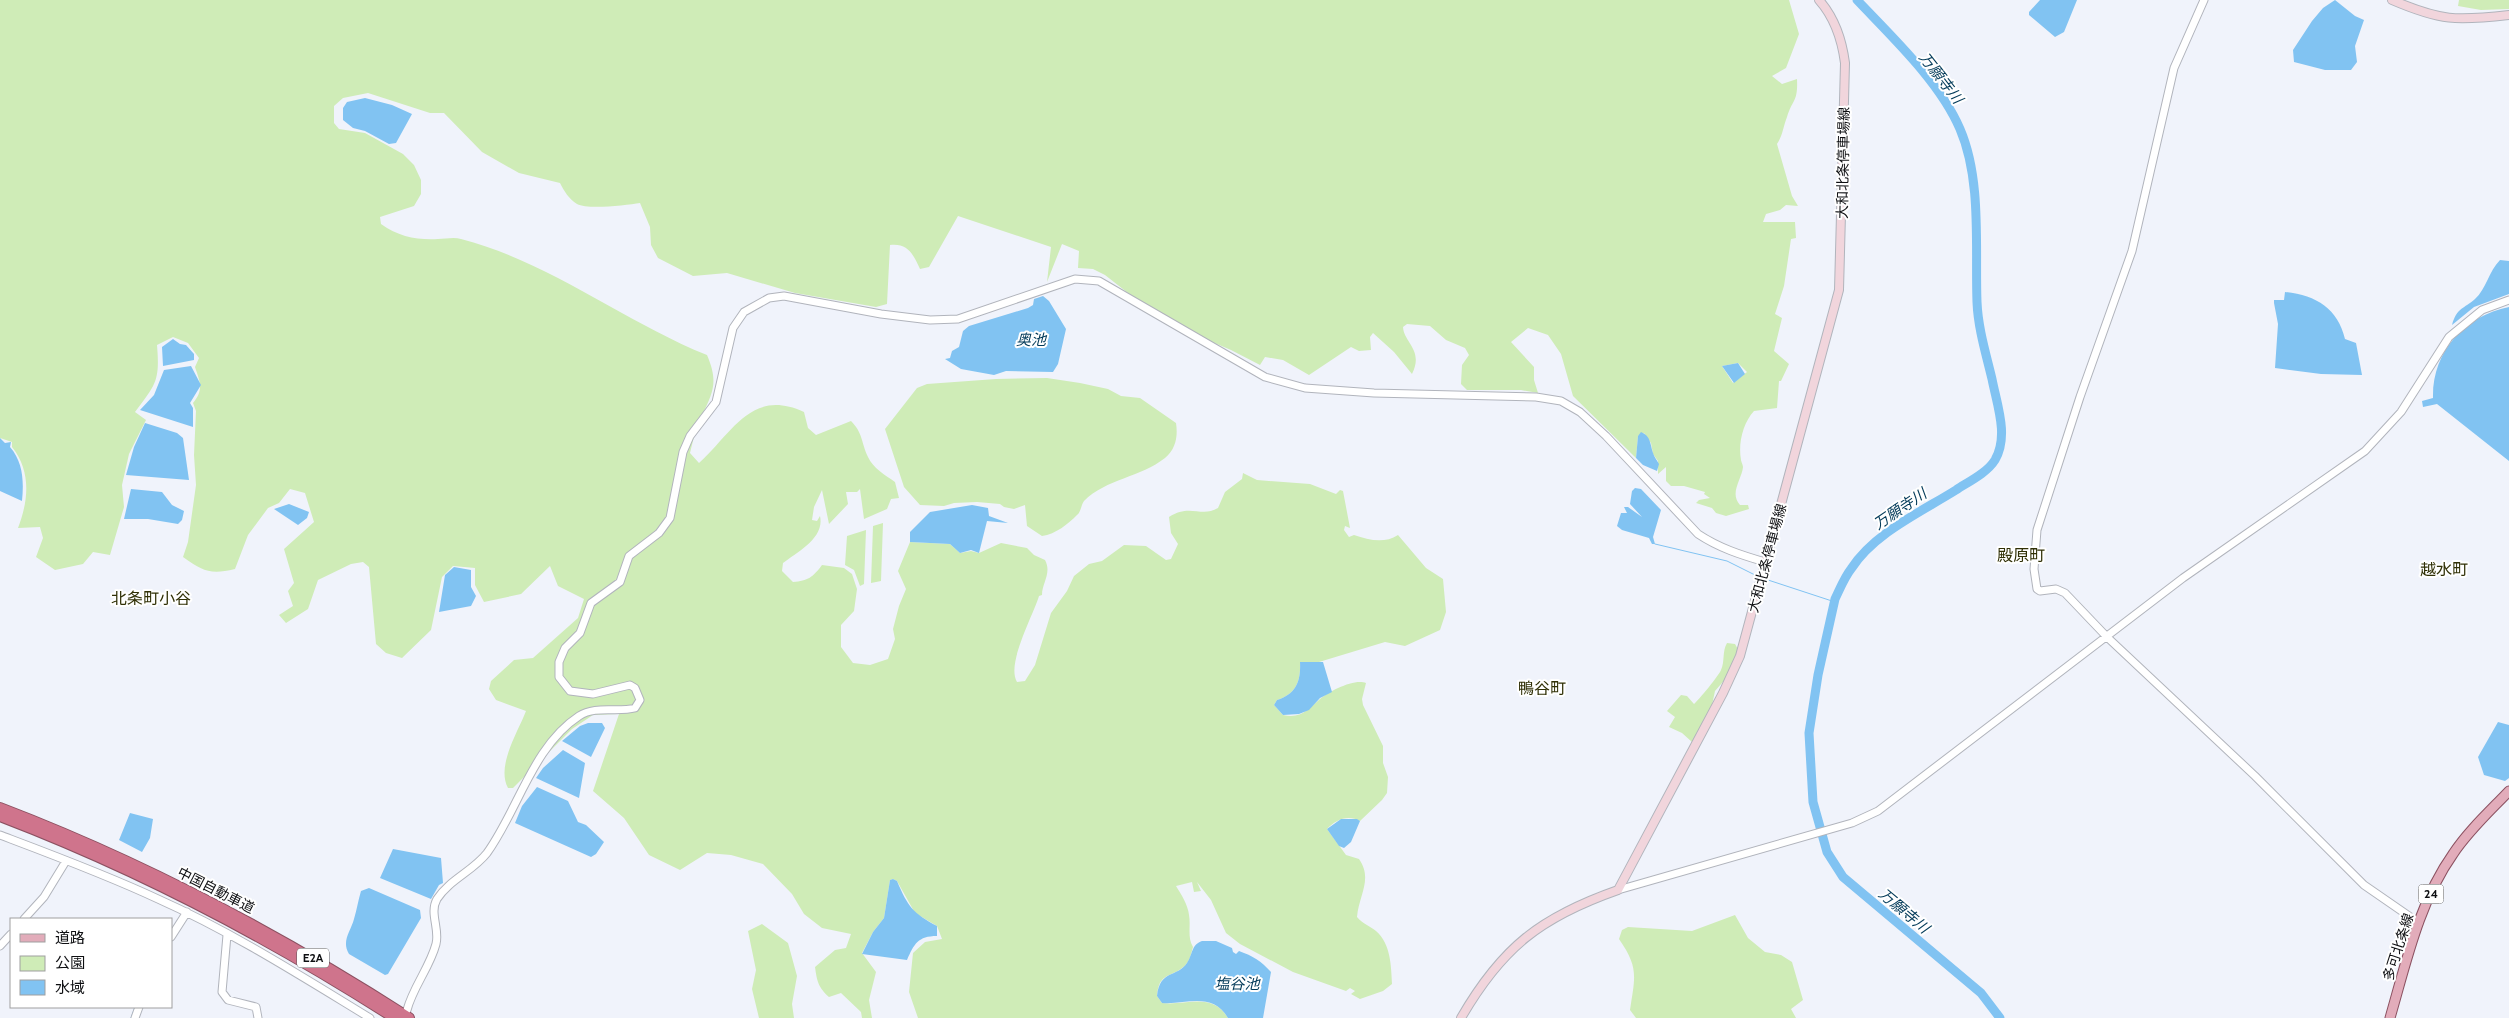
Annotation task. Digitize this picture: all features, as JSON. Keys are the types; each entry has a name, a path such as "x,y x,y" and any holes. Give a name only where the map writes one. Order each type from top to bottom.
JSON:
{"highway":[{"name":"中国自動車道","path":"0,808 213,907 322,963 408,1014"},
{"name":"中国自動車道","path":"0,816 42,829"},
{"name":"中国自動車道","path":"213,907 395,1018"}],"main road":[{"name":"大和北条停車場線","path":"1618,890 1731,678 1740,656 1839,290 1845,64 1841,38 1832,18 1819,0"},
{"path":"2392,0 2423,13 2453,20 2509,15"},
{"name":"多可北条線","path":"2390,1018 2419,923 2436,882 2452,854 2509,791"},
{"path":"1460,1018 1499,961 1529,934 1558,915 1590,900 1618,890"}],"street":[{"path":"2204,0 2174,68 2132,251 2080,397 2037,530 2034,569 2037,589 2062,591 2107,637 2255,776 2364,885 2419,923"},
{"path":"408,1014 436,942 434,913 438,898 486,854 533,769 566,725 582,714 600,710 627,710 635,708 640,700 636,688 630,685 593,694 570,691 559,677 559,662 565,648 580,633 591,603 620,582 629,556 659,533 670,518 683,452 690,436 716,402 733,328 744,312 769,298 784,296 881,314 930,320 958,319 1075,278 1099,281 1265,377 1305,388 1374,394 1536,398 1561,401 1580,412 1606,436 1698,534 1713,544 1765,562"},
{"path":"1618,890 1857,821 1878,811 2183,578 2364,451 2401,412 2449,337 2476,314 2509,300"},
{"path":"0,835 116,880 187,912 293,971 370,1018"},
{"path":"25,918 44,897 66,861"},
{"path":"172,935 187,912"},
{"path":"0,946 10,935"},
{"path":"228,935 222,992 228,1000 256,1007 258,1018"}],"green space":[{"path":"0,0 1789,0 1799,34 1786,68 1772,76 1782,84 1797,79 1796,96 1777,144 1792,196 1798,206 1786,205 1780,210 1766,214 1763,222 1795,222 1796,238 1791,239 1784,286 1775,314 1782,318 1774,351 1789,364 1781,381 1779,381 1777,408 1754,411 1747,421 1742,434 1740,454 1743,467 1736,496 1740,505 1748,505 1749,509 1726,516 1716,513 1712,508 1696,503 1699,500 1710,498 1704,494 1705,492 1684,486 1671,486 1666,481 1666,467 1658,474 1658,461 1653,454 1651,443 1644,433 1638,436 1636,458 1573,396 1561,354 1548,335 1528,328 1511,342 1534,367 1534,380 1538,393 1521,390 1467,390 1461,384 1462,365 1469,355 1465,348 1446,340 1430,326 1407,324 1403,327 1404,333 1415,353 1416,359 1412,374 1394,352 1373,333 1370,337 1371,350 1359,351 1351,347 1309,375 1283,360 1265,357 1260,365 1231,350 1165,322 1105,275 1093,269 1078,268 1079,251 1062,244 1047,282 1051,247 958,216 929,267 920,269 912,254 906,248 890,245 887,304 876,307 795,293 727,273 693,276 658,258 651,245 650,227 640,203 598,207 577,204 567,195 560,183 519,173 482,152 444,113 430,113 368,93 343,98 334,106 334,123 339,129 365,133 403,154 414,165 421,180 421,194 414,206 380,217 381,224 408,237 430,239 458,238 494,249 556,277 646,326 707,355 713,372 712,392 696,429 690,453 699,463 744,417 756,409 770,405 786,406 804,412 808,428 816,435 851,421 855,425 870,461 895,482 899,498 891,499 887,509 864,519 860,489 857,492 846,492 848,504 829,524 822,490 814,507 812,520 817,521 820,516 818,531 809,544 783,563 782,571 793,582 810,578 822,565 844,568 852,574 857,589 854,611 841,625 841,647 853,663 870,665 888,659 895,639 893,629 906,589 898,571 910,542 950,544 960,553 971,551 979,553 1001,543 1027,548 1034,555 1045,560 1047,574 1042,595 1039,596 1015,664 1017,682 1025,681 1035,665 1051,613 1067,591 1074,576 1089,564 1102,561 1124,545 1146,546 1166,560 1171,559 1178,544 1171,533 1169,517 1183,511 1206,512 1218,508 1225,492 1242,479 1243,473 1257,480 1310,484 1336,494 1340,490 1343,491 1350,528 1345,526 1344,530 1349,537 1354,535 1371,540 1387,540 1398,535 1426,568 1443,579 1446,612 1440,630 1405,646 1385,642 1319,662 1300,662 1300,675 1296,686 1289,694 1277,700 1274,705 1283,715 1295,716 1304,712 1336,689 1355,682 1366,683 1362,699 1363,705 1383,746 1383,763 1388,777 1387,793 1360,821 1346,818 1334,823 1327,829 1346,855 1359,859 1363,866 1365,880 1357,917 1381,936 1389,956 1392,984 1383,991 1360,999 1351,994 1355,991 1350,988 1346,991 1293,972 1240,944 1226,933 1211,900 1197,882 1201,891 1194,892 1192,882 1176,886 1188,911 1190,939 1193,947 1184,966 1162,980 1157,996 1162,1003 1206,1002 1222,1010 1228,1018 918,1018 909,992 913,953 925,942 942,939 937,926 915,913 897,881 893,879 890,880 884,918 873,932 862,953 876,972 869,1000 872,1018 862,1018 861,1012 841,993 829,997 822,990 816,976 815,967 835,950 846,948 851,934 822,928 804,914 792,894 763,864 731,855 707,853 680,870 649,855 624,818 593,791 619,714 593,715 572,729 513,788 508,788 505,779 506,760 526,711 496,700 489,689 491,681 514,660 533,658 578,618 584,599 558,586 550,566 521,594 484,602 475,585 475,568 453,566 442,577 431,630 402,658 386,653 376,644 369,567 363,562 351,564 318,580 308,609 286,623 279,615 293,606 288,591 294,583 284,549 314,522 305,493 290,489 279,503 268,508 248,535 235,569 213,572 196,566 183,557 188,542 196,485 194,455 196,411 193,403 200,390 195,367 199,358 188,343 173,337 157,345 158,367 155,382 135,412 146,420 129,454 122,485 124,507 110,555 93,552 83,564 55,570 36,557 43,538 40,527 18,528 26,496 25,476 22,466 12,447 12,442 0,438","holes":["1738,363 1747,372 1733,383 1722,366"]},
{"path":"2459,0 2509,0 2509,9 2481,10 2458,6"},
{"path":"1047,378 1108,389 1121,396 1140,398 1176,423 1177,433 1172,451 1165,458 1145,470 1113,483 1093,494 1084,501 1078,514 1070,522 1057,531 1042,536 1027,526 1025,505 1014,509 1000,504 977,502 954,503 944,506 920,505 904,487 885,429 917,388 927,384 996,379"},
{"path":"883,523 881,581 871,583 873,526"},
{"path":"866,530 864,584 860,586 854,570 845,565 847,536"},
{"path":"1727,643 1735,644 1739,651 1728,676 1715,691 1712,705 1714,707 1695,742 1692,742 1682,733 1669,727 1675,717 1667,711 1681,695 1687,696 1694,704 1700,698 1721,670"},
{"path":"1735,915 1748,938 1765,952 1781,955 1792,962 1803,1000 1791,1009 1796,1018 1636,1018 1630,1010 1634,980 1633,965 1619,939 1622,930 1628,927 1692,931"},
{"path":"762,924 788,943 797,976 792,1004 794,1018 759,1018 752,989 756,970 748,931"}],"water":[{"path":"2040,0 2077,0 2064,32 2055,37 2029,15 2029,12"},
{"path":"2335,0 2355,16 2364,20 2355,46 2357,62 2351,70 2325,70 2294,62 2293,50 2312,21 2323,8"},
{"path":"365,98 392,105 412,114 396,143 389,144 365,131 353,128 343,120 343,108 347,102"},
{"path":"2500,260 2509,261 2509,294 2474,307 2452,325 2461,309 2479,295"},
{"path":"2285,292 2316,300 2331,312 2342,328 2345,339 2356,343 2362,375 2321,374 2275,368 2278,324 2274,300 2284,300"},
{"name":"奥池","path":"1043,296 1049,301 1066,329 1058,364 1053,372 1006,371 994,375 961,369 945,359 950,358 952,351 959,347 963,331 969,326 1028,308 1033,305 1034,299"},
{"path":"2509,307 2509,461 2437,404 2423,407 2422,401 2433,398 2434,381 2438,366 2445,351 2454,339 2478,319"},
{"path":"173,339 180,344 186,345 194,354 194,360 163,366 162,347"},
{"path":"1738,363 1745,374 1734,383 1722,366"},
{"path":"191,366 201,385 190,403 193,408 193,427 140,410 154,395 164,370"},
{"path":"145,423 177,433 183,438 189,480 126,475 134,447"},
{"path":"1641,432 1650,441 1653,454 1659,464 1657,471 1643,465 1636,458 1638,436"},
{"path":"0,438 5,443 11,442 10,447 18,459 23,479 22,501 0,491"},
{"path":"1635,488 1641,489 1661,510 1653,537 1655,544 1652,544 1649,538 1622,530 1617,526 1621,513 1627,513 1624,507 1628,507 1642,517 1630,504 1632,491"},
{"path":"131,489 162,492 172,505 184,511 182,520 178,524 148,519 124,519"},
{"path":"289,504 309,512 307,518 298,525 274,509"},
{"path":"972,505 988,508 989,516 1008,523 987,521 979,553 971,550 960,553 950,544 910,542 910,532 930,512"},
{"path":"454,567 471,570 471,587 476,596 471,606 439,612 445,575"},
{"path":"1300,662 1323,662 1332,692 1320,698 1309,710 1299,714 1283,715 1274,705 1277,700 1289,694 1296,686 1300,675"},
{"path":"2498,722 2509,725 2509,778 2505,781 2484,775 2478,757"},
{"path":"588,723 602,723 605,728 591,757 562,741 580,726"},
{"path":"563,750 585,763 579,798 536,778 543,768"},
{"path":"537,787 568,801 578,822 586,825 604,842 596,854 591,857 515,823 522,806"},
{"path":"130,813 153,819 150,838 142,852 119,840"},
{"path":"1341,819 1357,819 1360,821 1351,842 1344,848 1339,846 1327,829"},
{"path":"393,849 441,858 443,883 439,885 431,899 380,878"},
{"path":"890,880 897,881 912,908 937,926 937,936 921,939 907,960 862,954 873,932 884,918"},
{"path":"369,888 420,910 421,918 388,974 385,975 349,954 346,945 361,891"},
{"name":"塩谷池","path":"1202,941 1216,941 1232,948 1236,954 1239,951 1248,955 1260,962 1271,972 1263,1018 1228,1018 1222,1010 1206,1002 1162,1003 1157,996 1162,982 1169,975 1183,968 1189,960 1194,947"}],"waterway":[{"name":"万願寺川","path":"1857,0 1928,77 1951,111 1967,149 1975,192 1979,321 2002,431 1999,451 1992,465 1972,480 1885,534 1861,556 1844,580 1835,599 1818,675 1809,733 1813,802 1827,852 1843,877 1981,993 2000,1018"},
{"path":"1655,544 1727,561 1759,577"},
{"path":"1765,579 1835,602"},
{"path":"131,1018 135,1008"}],"district":[{"name":"殿原町","path":"2021,555"},
{"name":"越水町","path":"2444,569"},
{"name":"北条町小谷","path":"151,598"},
{"name":"鴨谷町","path":"1542,688"}]}
